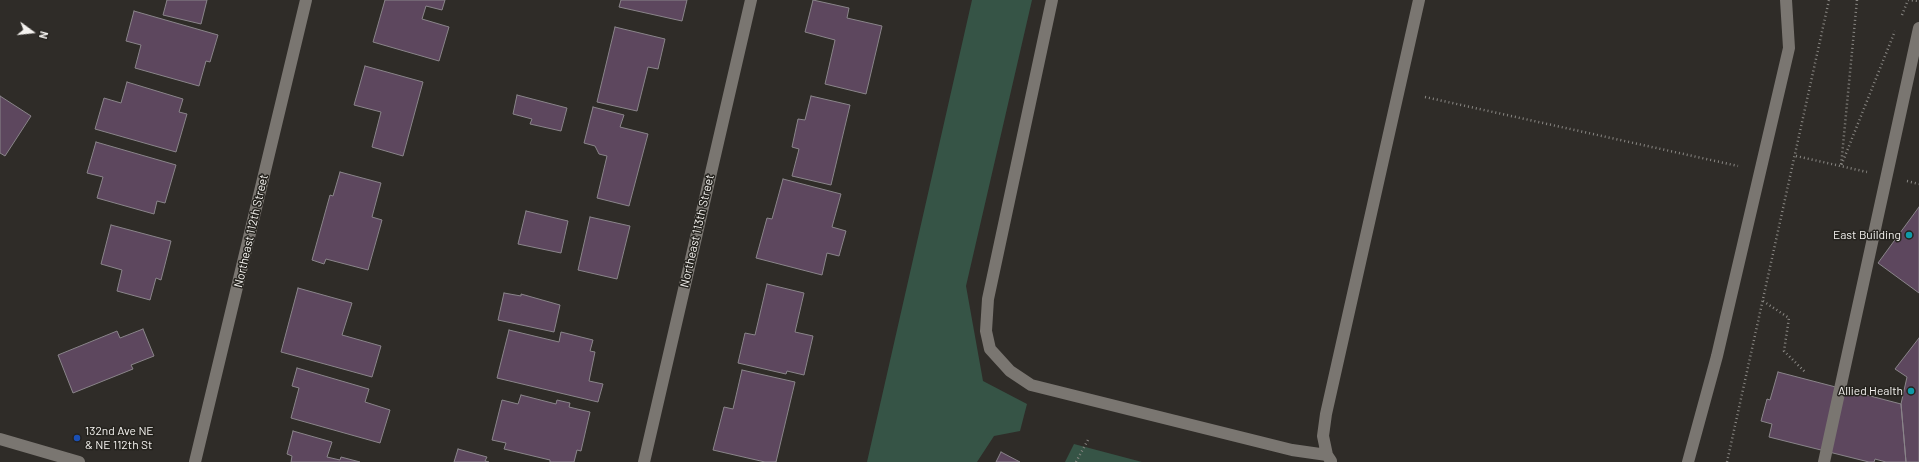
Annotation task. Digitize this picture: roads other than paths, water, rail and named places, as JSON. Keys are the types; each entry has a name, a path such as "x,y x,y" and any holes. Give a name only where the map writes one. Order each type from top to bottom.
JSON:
{"street":[{"name":"Northeast 112th Street","path":"195,462 306,0"},
{"name":"Northeast 113th Street","path":"644,462 751,0"},
{"path":"1052,0 988,299 986,331 990,349 1010,371 1031,385 1329,459"},
{"path":"1329,459 1322,436 1326,414 1419,0"},
{"path":"1688,462 1717,356 1789,48 1786,0"},
{"path":"1824,462 1919,28"},
{"path":"0,439 79,462"}],"place":[{"name":"East Building","path":"1909,235"},
{"name":"Allied Health","path":"1911,391"},
{"name":"132nd Ave NE & NE 112th St","path":"77,438"}]}
